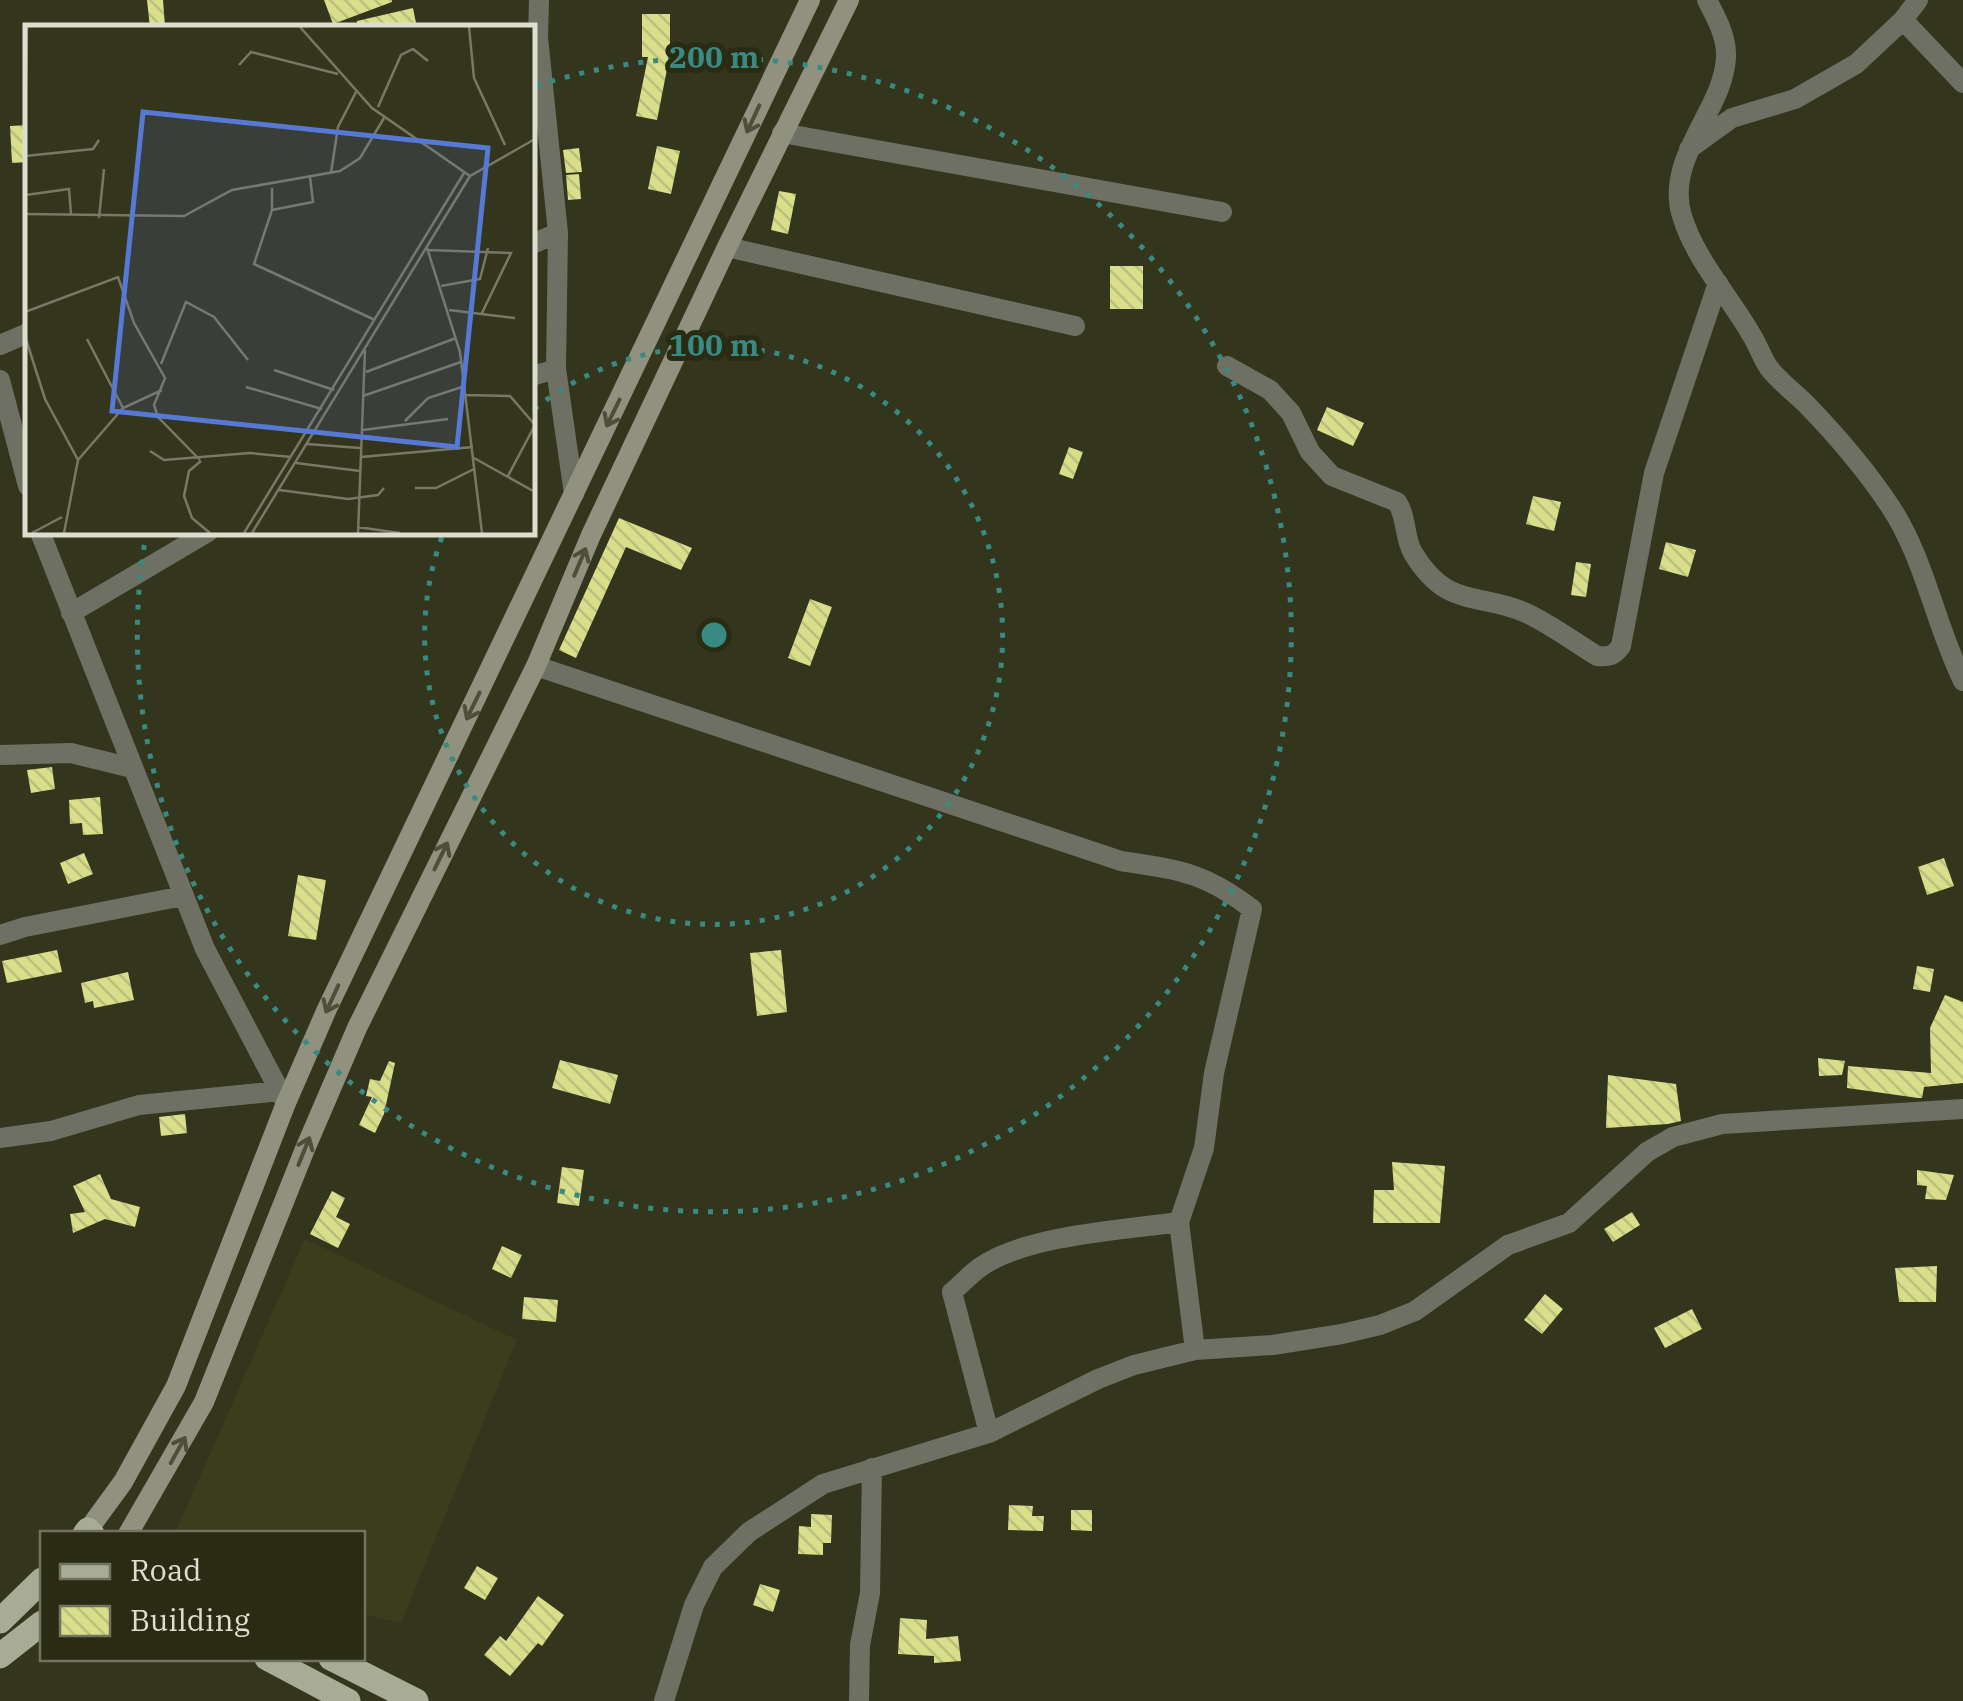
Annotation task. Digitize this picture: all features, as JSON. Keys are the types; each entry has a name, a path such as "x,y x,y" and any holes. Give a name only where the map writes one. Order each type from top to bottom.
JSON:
{"main road":[{"path":"0,1620 40,1582"},
{"path":"0,1656 40,1625"},
{"path":"273,1661 348,1701"},
{"path":"337,1661 416,1701"}],"street":[{"path":"539,0 535,38 558,233 556,368 574,494"},
{"path":"90,1531 123,1482 176,1386 283,1097 810,0"},
{"path":"130,1531 204,1402 357,1028 536,666 591,535 849,0"},
{"path":"1707,0 1720,24 1726,58 1717,88 1688,150 1678,191 1681,215 1769,368 1854,457 1890,507 1915,551 1963,681"},
{"path":"1688,150 1732,118 1795,99 1856,64 1904,20 1918,0"},
{"path":"1904,20 1963,83"},
{"path":"782,133 1222,212"},
{"path":"535,243 558,233"},
{"path":"727,247 1076,326"},
{"path":"1227,366 1270,390 1291,413 1310,452 1332,476 1397,502 1411,550 1444,588 1464,598 1524,612 1597,656 1607,657 1615,655 1621,646 1654,472 1718,283"},
{"path":"0,345 25,334"},
{"path":"535,375 556,368"},
{"path":"0,380 25,475"},
{"path":"41,535 205,950 283,1097"},
{"path":"71,613 203,535"},
{"path":"536,666 1106,856 1194,874 1252,909 1214,1073 1204,1148 1179,1222 1195,1350"},
{"path":"0,755 71,753 132,768"},
{"path":"0,935 25,926 183,896"},
{"path":"0,1138 52,1131 138,1105 283,1097"},
{"path":"664,1701 694,1606 714,1567 749,1532 823,1484 989,1433 1134,1364 1195,1350 1273,1345 1342,1334 1415,1311 1508,1245 1569,1222 1647,1152 1673,1138 1722,1124 1963,1109"},
{"path":"989,1433 952,1292 982,1266 1015,1250 1179,1222"},
{"path":"859,1701 860,1646 870,1576 872,1468"}],"shaded area":[{"path":"305,1239 517,1340 401,1623 365,1614 365,1531 176,1531"}],"building":[{"path":"147,0 163,0 165,25 150,25"},
{"path":"324,0 392,0 392,2 333,24"},
{"path":"413,8 416,25 357,25 357,21"},
{"path":"642,14 670,14 670,54 657,120 636,116 648,57 642,57"},
{"path":"25,125 25,162 12,163 10,126"},
{"path":"657,146 680,151 671,194 648,189"},
{"path":"579,148 582,172 566,173 563,150"},
{"path":"579,174 581,199 568,200 566,175"},
{"path":"779,191 796,194 788,234 771,230"},
{"path":"1110,266 1143,266 1143,309 1110,309"},
{"path":"1327,407 1364,423 1353,446 1317,430"},
{"path":"1069,447 1083,452 1073,479 1059,474"},
{"path":"1533,496 1561,502 1554,531 1526,524"},
{"path":"619,518 692,548 681,570 626,547 576,658 559,650"},
{"path":"1666,542 1696,550 1688,577 1659,569"},
{"path":"1576,562 1591,564 1586,597 1571,595"},
{"path":"810,599 832,607 810,666 788,658"},
{"path":"52,767 55,789 31,793 27,770"},
{"path":"100,797 103,834 83,835 82,823 70,824 69,800"},
{"path":"84,853 93,874 68,884 60,863"},
{"path":"1944,858 1954,886 1927,895 1918,867"},
{"path":"298,875 326,880 316,940 288,936"},
{"path":"57,950 62,972 7,983 2,961"},
{"path":"781,950 787,1012 757,1016 750,953"},
{"path":"1917,966 1934,969 1930,992 1913,989"},
{"path":"128,972 134,1000 94,1008 93,1001 85,1003 81,983"},
{"path":"1945,995 1963,1002 1963,1083 1924,1087 1922,1098 1847,1088 1848,1066 1931,1073 1930,1028"},
{"path":"1818,1058 1845,1061 1842,1075 1819,1076"},
{"path":"560,1060 618,1075 610,1104 552,1088"},
{"path":"389,1061 395,1063 384,1114 375,1133 359,1125 372,1097 366,1096 370,1079 380,1081"},
{"path":"1608,1075 1676,1084 1681,1121 1606,1128"},
{"path":"185,1114 187,1133 161,1136 159,1117"},
{"path":"1392,1162 1445,1166 1440,1223 1373,1223 1374,1190 1394,1190"},
{"path":"562,1167 584,1170 579,1206 557,1203"},
{"path":"1917,1170 1954,1175 1946,1200 1925,1199 1927,1186 1917,1185"},
{"path":"100,1174 111,1199 140,1207 135,1227 105,1219 73,1233 70,1214 85,1212 73,1186"},
{"path":"332,1191 345,1198 336,1217 350,1224 338,1248 310,1234"},
{"path":"1632,1212 1640,1225 1613,1242 1604,1229"},
{"path":"502,1246 522,1255 511,1278 492,1269"},
{"path":"1937,1266 1936,1302 1899,1302 1895,1268"},
{"path":"1545,1294 1563,1309 1542,1334 1524,1320"},
{"path":"524,1297 558,1300 556,1322 522,1319"},
{"path":"1692,1309 1702,1329 1665,1348 1654,1328"},
{"path":"1009,1505 1033,1506 1032,1516 1044,1516 1043,1531 1008,1530"},
{"path":"1071,1510 1092,1510 1092,1531 1071,1530"},
{"path":"811,1514 832,1515 831,1543 823,1543 823,1555 798,1554 799,1526 811,1527"},
{"path":"477,1566 498,1578 485,1600 464,1588"},
{"path":"760,1584 780,1590 773,1612 753,1605"},
{"path":"538,1596 564,1615 542,1646 538,1643 510,1676 484,1655 500,1636 506,1641"},
{"path":"900,1618 927,1620 926,1639 958,1636 961,1661 934,1663 934,1656 898,1654"}]}
